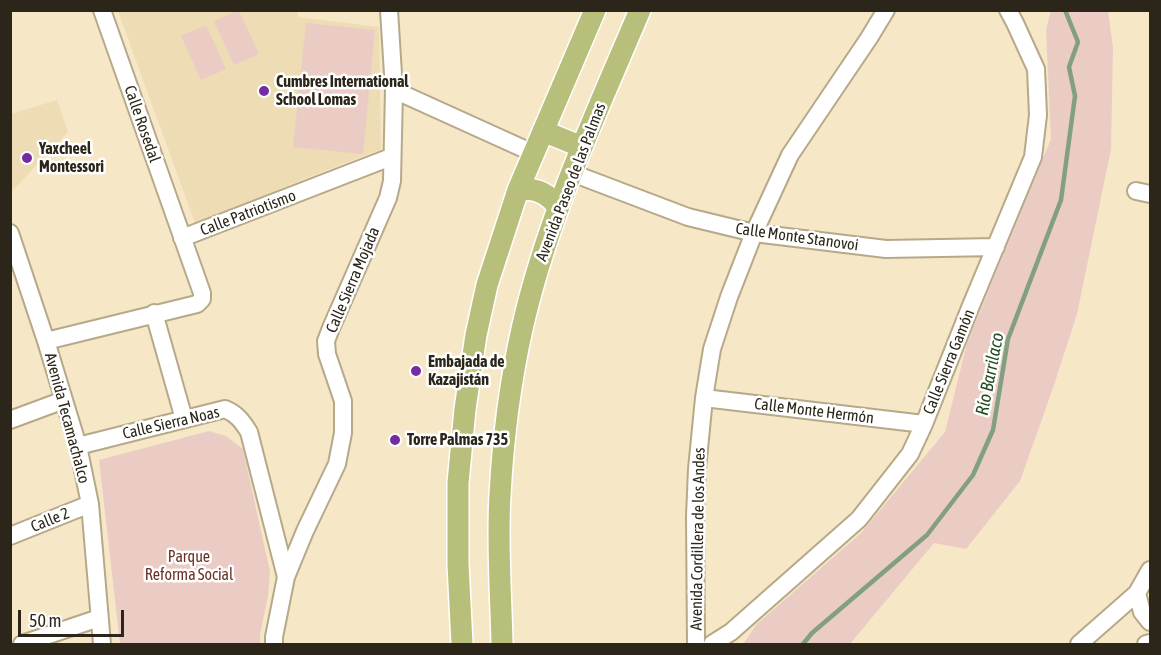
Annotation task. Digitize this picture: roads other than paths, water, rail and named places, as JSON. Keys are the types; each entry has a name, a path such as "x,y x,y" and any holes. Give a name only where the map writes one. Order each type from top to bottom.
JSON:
{"main road":[{"path":"462,645 458,564 458,483 465,409 476,335 487,285 518,190 595,10"},
{"name":"Avenida Paseo de las Palmas","path":"502,645 500,496 507,411 525,318 558,207 640,10"},
{"path":"543,131 582,147"},
{"path":"518,190 535,190 551,198 558,207"}],"street":[{"name":"Calle Rosedal","path":"102,10 182,238"},
{"name":"Calle Sierra Mojada","path":"274,645 286,577 337,464 343,433 343,401 327,354 326,341 388,198 392,181 394,90 389,10"},
{"name":"Avenida Cordillera de los Andes","path":"696,645 697,469 711,349 754,233 790,155 886,10"},
{"name":"Calle Sierra Gamón","path":"712,645 731,632 859,519 910,454 924,424 1033,157 1038,115 1036,69 1008,10"},
{"path":"394,90 533,153"},
{"name":"Calle Patriotismo","path":"46,340 197,304 202,299 202,292 182,238 392,157"},
{"name":"Calle Monte Stanovoi","path":"572,173 688,217 754,233 886,249 996,247"},
{"name":"Avenida Tecamachalco","path":"10,232 78,446 90,504 102,645"},
{"path":"154,313 184,419"},
{"name":"Calle Monte Hermón","path":"704,398 924,424"},
{"path":"10,420 64,400"},
{"name":"Calle Sierra Noas","path":"78,446 225,409 239,416 249,432 286,577"},
{"name":"Calle 2","path":"10,536 90,504"},
{"path":"1079,645 1137,593 1150,570"},
{"path":"1137,593 1142,612 1150,622"},
{"path":"22,645 99,618"}],"waterway":[{"name":"Río Barrilaco","path":"803,644 812,633 927,535 973,475 993,430 1008,339 1061,200 1075,96 1069,67 1078,42 1065,10"}],"place":[{"name":"Cumbres International School Lomas","path":"264,91"},
{"name":"Yaxcheel Montessori","path":"27,158"},
{"name":"Embajada de Kazajistán","path":"416,371"},
{"name":"Torre Palmas 735","path":"395,440"}],"park label":[{"name":"Parque Reforma Social","path":"189,566"}]}
